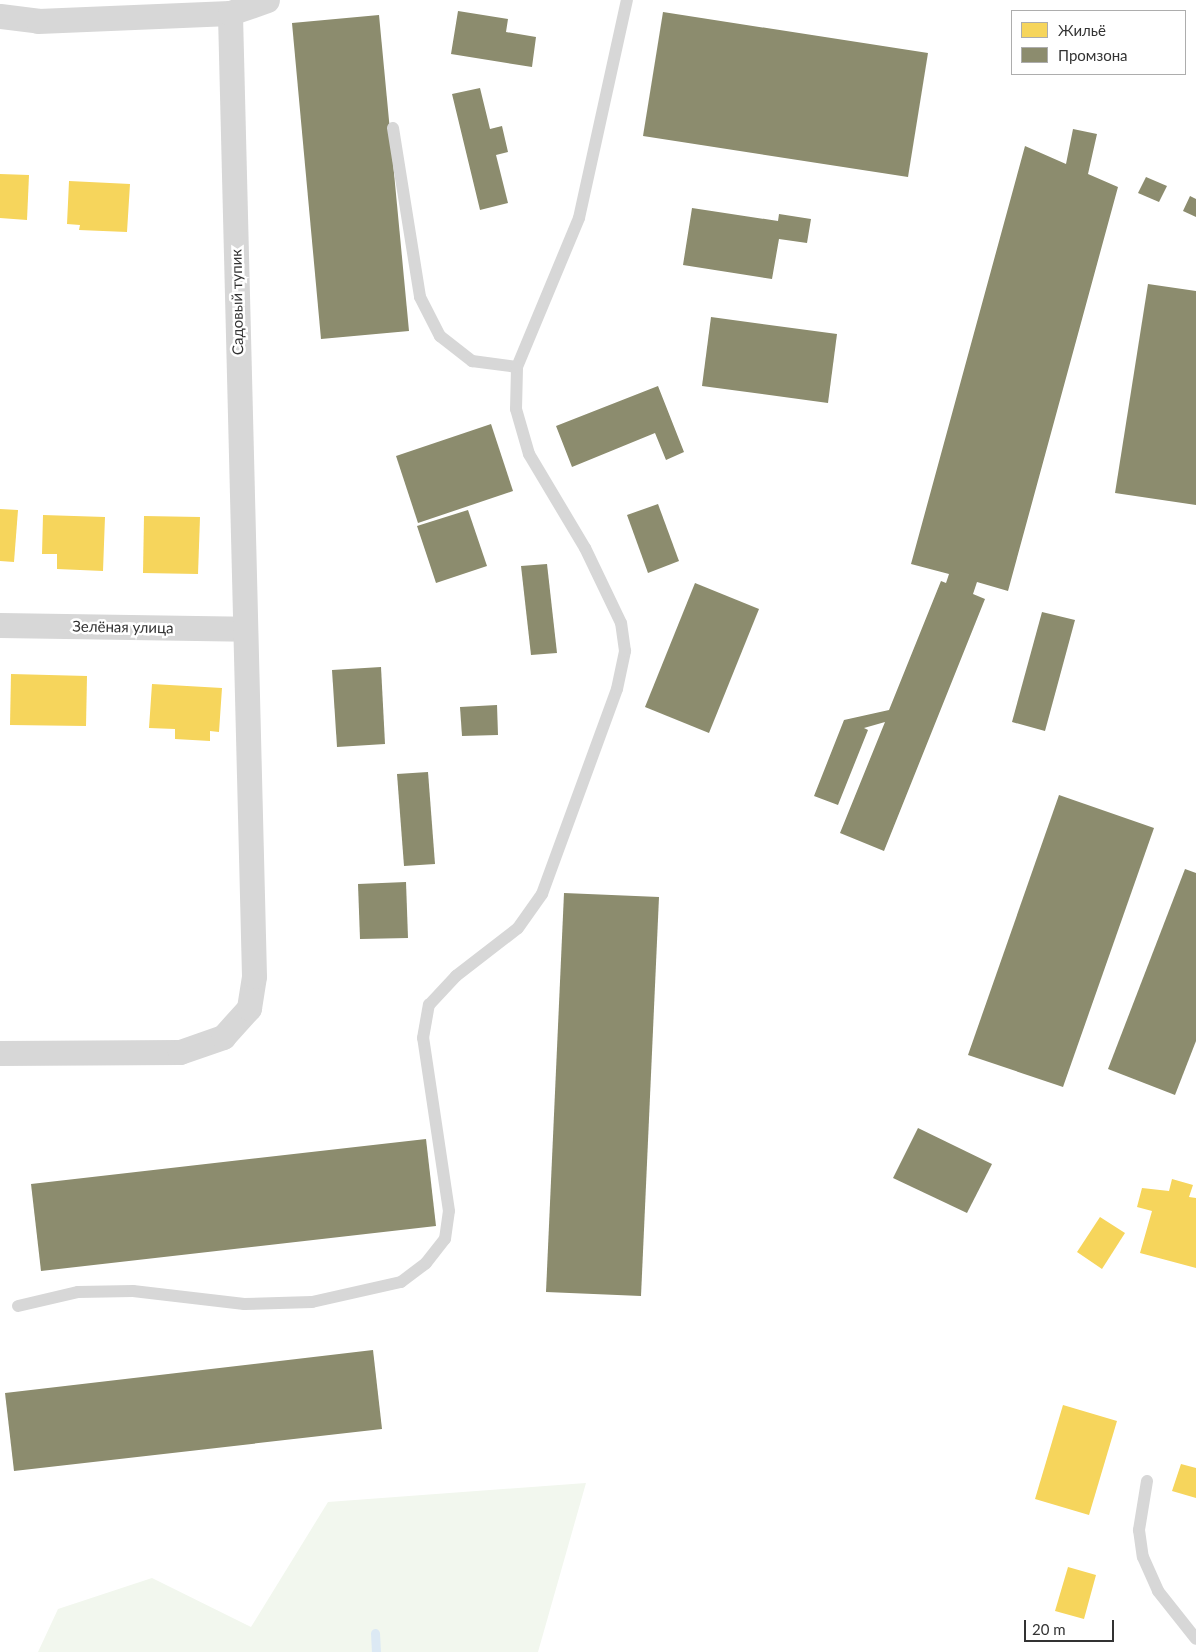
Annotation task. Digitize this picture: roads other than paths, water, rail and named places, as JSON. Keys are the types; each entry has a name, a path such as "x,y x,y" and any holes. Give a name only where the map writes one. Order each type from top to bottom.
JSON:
{"street":[{"path":"0,16 38,21 230,13 267,0"},
{"name":"Садовый тупик","path":"0,1053 180,1052 223,1037 249,1008 254,976 230,13"},
{"name":"Зелёная улица","path":"0,625 245,629"}],"lane":[{"path":"18,1306 87,1292 132,1291 244,1304 312,1302 401,1282 426,1263 445,1239 449,1211 423,1038 429,1005 456,976 518,928 542,894 617,689 625,651 621,623 589,556 529,454 516,409 517,367 579,218 628,0"},
{"path":"393,128 420,298 440,336 472,361 517,367"},
{"path":"1146,1481 1139,1530 1143,1557 1158,1591 1196,1638"}],"waterway":[{"path":"375,1633 376,1652"}]}
